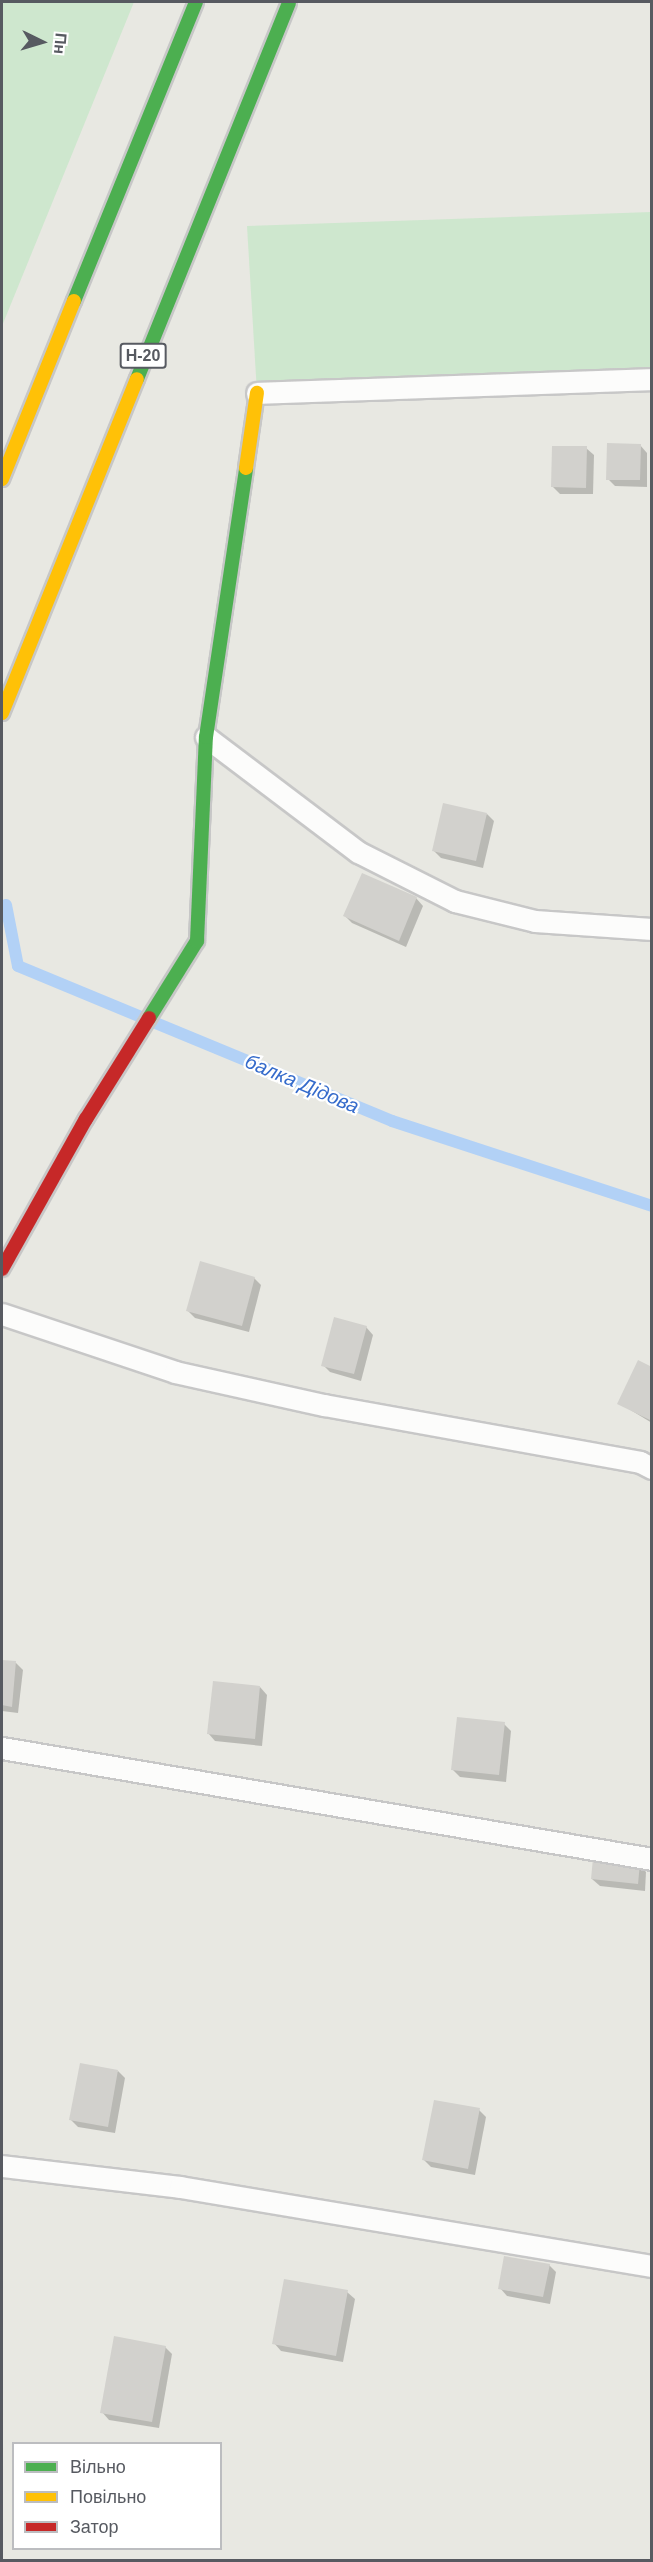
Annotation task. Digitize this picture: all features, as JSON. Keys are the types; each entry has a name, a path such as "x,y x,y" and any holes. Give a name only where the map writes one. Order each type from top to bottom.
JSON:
{"main road":[{"path":"2,479 196,2"},
{"name":"Н-20","path":"2,713 289,2"},
{"path":"2,1269 86,1119 197,941 206,736 257,393"}],"lane":[{"path":"257,393 651,379"},
{"path":"206,736 358,852 455,901 535,921 651,929"},
{"path":"2,1314 176,1372 324,1406 640,1462 651,1468"},
{"path":"2,1748 651,1860"},
{"path":"2,2166 180,2187 651,2266"}],"green space":[{"path":"2,2 134,2 2,326"},
{"path":"651,212 651,379 257,393 247,226"}],"building":[{"path":"607,443 641,444 640,480 606,480"},
{"path":"552,446 587,446 586,488 551,487"},
{"path":"443,803 487,813 476,861 432,851"},
{"path":"362,873 417,897 399,941 343,916"},
{"path":"200,1261 255,1277 242,1326 186,1311"},
{"path":"334,1317 367,1326 354,1374 321,1366"},
{"path":"638,1360 652,1367 652,1421 617,1404"},
{"path":"2,1660 16,1661 12,1707 2,1705"},
{"path":"213,1681 260,1686 255,1739 207,1734"},
{"path":"457,1717 505,1722 499,1775 451,1770"},
{"path":"593,1858 640,1863 638,1884 591,1879"},
{"path":"80,2063 118,2070 108,2127 69,2120"},
{"path":"434,2100 480,2108 468,2169 422,2160"},
{"path":"504,2256 550,2264 543,2297 498,2289"},
{"path":"284,2279 348,2290 336,2356 272,2344"},
{"path":"114,2336 166,2346 152,2422 100,2413"}],"waterway":[{"name":"балка Дідова","path":"6,905 18,966 392,1121 652,1206"}],"traffic: fast":[{"path":"74,301 196,2"},
{"path":"137,379 289,2"},
{"path":"149,1018 197,941 206,737 246,468"}],"traffic: slow":[{"path":"2,479 74,301"},
{"path":"2,713 137,379"},
{"path":"246,468 257,393"}],"traffic: jam":[{"path":"2,1269 86,1119 149,1018"}]}
